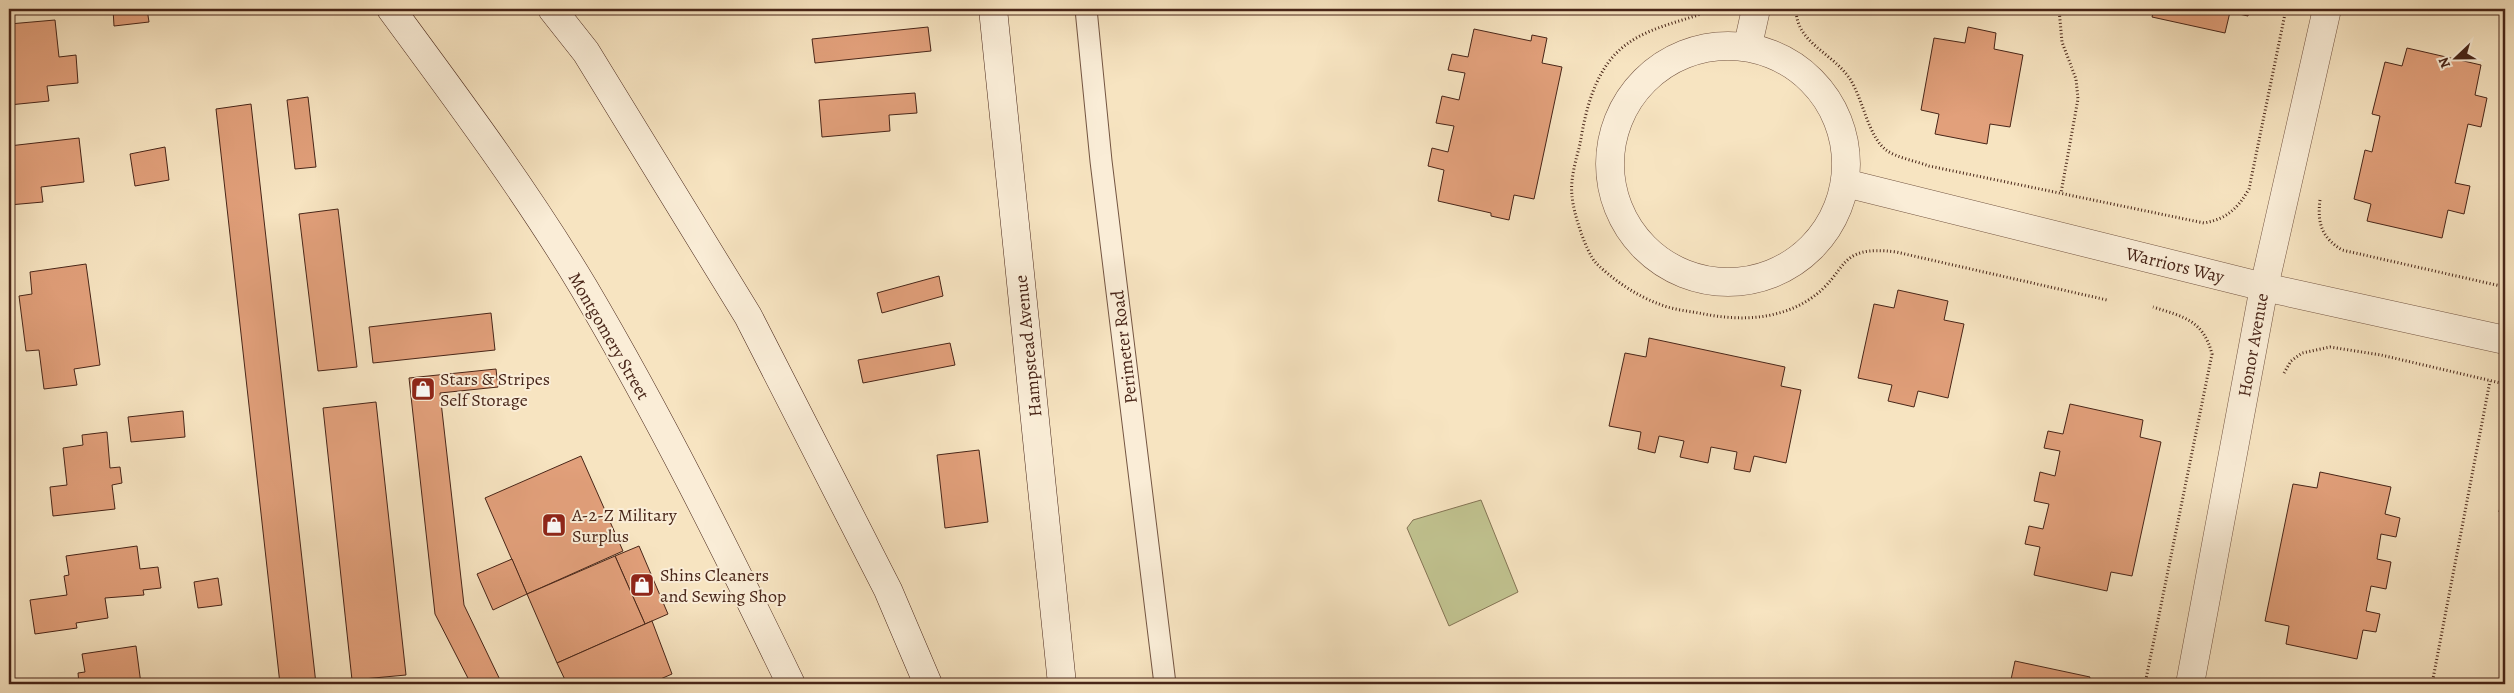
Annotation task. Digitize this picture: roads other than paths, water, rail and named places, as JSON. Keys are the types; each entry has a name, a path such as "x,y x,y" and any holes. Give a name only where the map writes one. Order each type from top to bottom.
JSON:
{"street":[{"name":"Montgomery Street","path":"391,9 496,152 583,288 700,497 791,684"},
{"path":"552,9 586,52 748,316 888,590 928,684"},
{"name":"Hampstead Avenue","path":"993,9 1062,684"},
{"path":"1748,45 1756,9"},
{"name":"Honor Avenue","path":"2190,684 2264,287 2327,9"},
{"path":"1748,45 1774,55 1808,76 1832,107 1845,144 1845,183 1833,221 1808,252 1774,274 1736,283 1696,279 1661,262 1632,234 1615,200 1609,161 1616,124 1635,90 1663,64 1698,49 1748,45"},
{"name":"Warriors Way","path":"1845,183 2264,287 2505,340"}],"lane":[{"name":"Perimeter Road","path":"1086,9 1101,161 1165,684"}],"place":[{"name":"Stars & Stripes Self Storage","path":"423,389"},
{"name":"A-2-Z Military Surplus","path":"554,525"},
{"name":"Shins Cleaners and Sewing Shop","path":"642,585"}]}
